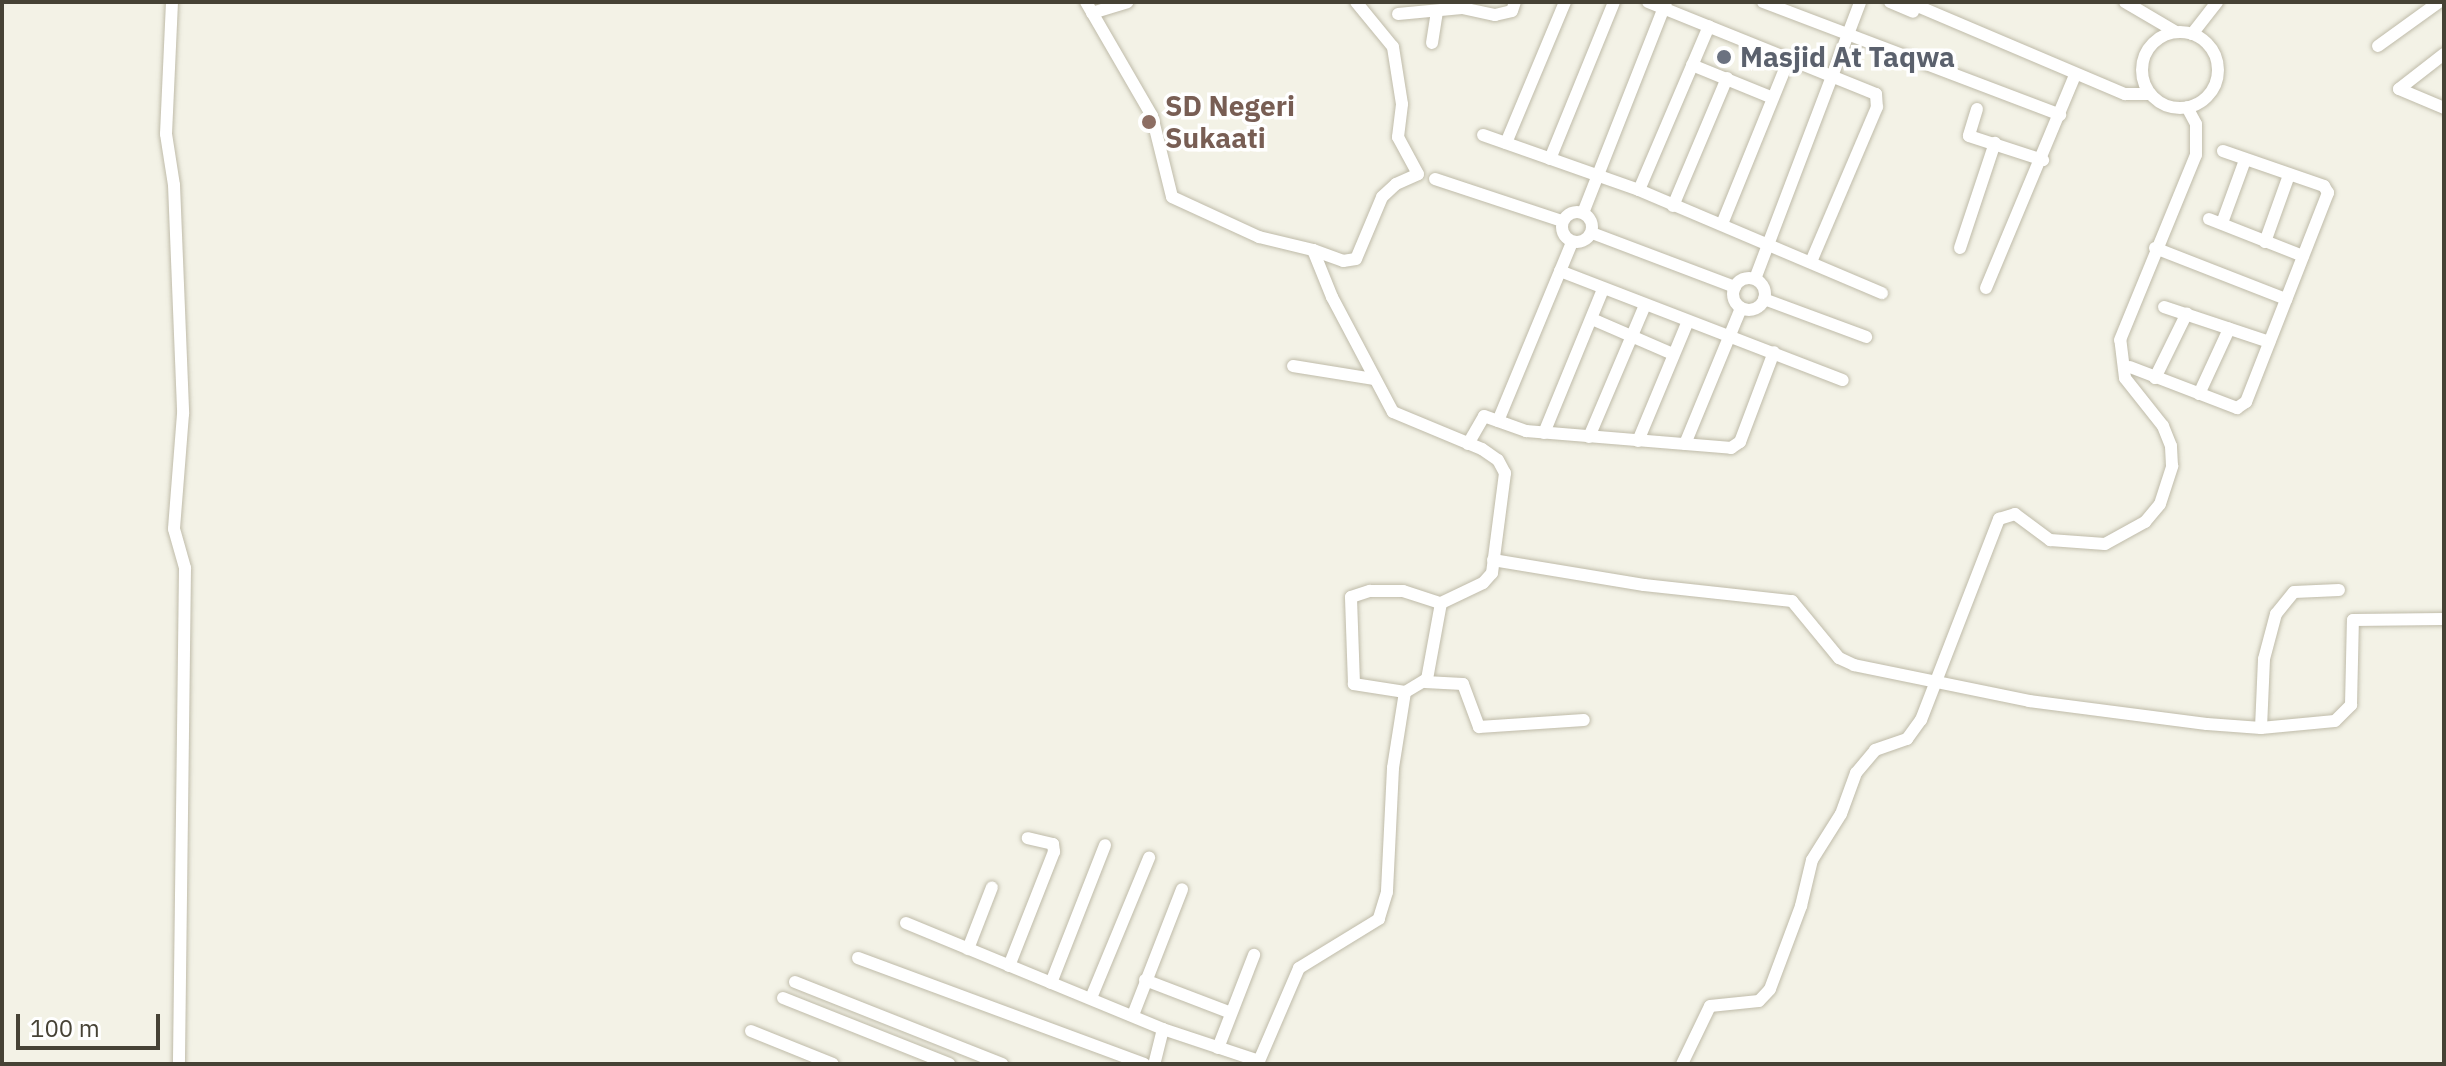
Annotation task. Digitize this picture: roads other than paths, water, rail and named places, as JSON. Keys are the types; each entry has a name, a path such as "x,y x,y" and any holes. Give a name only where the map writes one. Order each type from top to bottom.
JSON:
{"street":[{"path":"172,2 166,134 174,185 172,253 183,414 174,529 185,568 179,1064"},
{"path":"1127,2 1089,7 1152,116 1177,202 1259,237 1343,261 1356,259 1382,197 1396,184 1418,174 1398,137 1402,104 1393,47 1356,2"},
{"path":"1506,143 1565,2"},
{"path":"1550,159 1614,2"},
{"path":"1648,2 1665,5 1876,94 1878,104 1811,262"},
{"path":"1763,2 1850,38 2060,115"},
{"path":"1890,2 2074,78 2109,85"},
{"path":"1908,2 2133,97 2150,94"},
{"path":"2125,2 2176,32 2192,34 2212,49 2218,72 2208,95 2187,107 2167,105 2150,94 2142,75 2145,55 2157,39 2176,32"},
{"path":"2192,34 2217,2"},
{"path":"2378,46 2439,2"},
{"path":"1865,4 1766,245 1755,279 1764,299 1866,337"},
{"path":"1583,213 1595,176 1665,5"},
{"path":"1398,14 1462,8 1495,15 1514,6"},
{"path":"1432,43 1437,11"},
{"path":"1639,190 1709,26"},
{"path":"2444,54 2399,89 2444,108"},
{"path":"1722,224 1789,59"},
{"path":"1692,65 1773,98"},
{"path":"1673,206 1727,78"},
{"path":"1986,288 2043,160 2074,78"},
{"path":"1682,1064 1710,1006 1759,1001 1770,989 1801,906 1812,860 1836,824 1856,773 1875,750 1914,732 1940,679 1999,519 2019,515 2050,540 2084,546 2123,536 2160,504 2172,466 2171,446 2163,426 2125,378 2120,340 2155,248 2196,155 2196,124 2187,107"},
{"path":"1977,109 1968,135 2043,160"},
{"path":"1483,135 1639,190 1882,293"},
{"path":"1960,248 1995,143"},
{"path":"2130,367 2199,394 2243,406 2328,193 2324,186 2223,151"},
{"path":"2222,223 2245,160"},
{"path":"2265,242 2289,175"},
{"path":"1435,179 1562,221 1583,213"},
{"path":"1583,213 1590,218 1592,233"},
{"path":"2209,219 2303,256"},
{"path":"1562,221 1565,237 1572,242"},
{"path":"1498,421 1572,242 1592,233 1735,287"},
{"path":"2155,248 2286,299"},
{"path":"1313,250 1373,379 1399,417 1468,444 1498,460 1505,473 1493,560 1483,583 1441,603 1403,591 1370,591 1351,597 1354,684 1405,692 1425,682 1463,684 1479,727 1584,720"},
{"path":"1560,271 1687,323 1774,352 1843,380"},
{"path":"1755,279 1743,279 1735,287 1735,303 1741,308 1759,307 1764,299"},
{"path":"1544,433 1603,289"},
{"path":"1589,437 1645,305"},
{"path":"2164,307 2269,342"},
{"path":"1685,444 1741,308"},
{"path":"2155,378 2187,313"},
{"path":"1592,319 1673,354"},
{"path":"1638,441 1687,323"},
{"path":"2199,394 2229,329"},
{"path":"1468,444 1482,416 1544,433 1738,445 1774,352"},
{"path":"1293,366 1373,379"},
{"path":"1493,560 1644,585 1792,601 1843,661 1940,679 2029,701 2261,728 2335,721 2346,714 2353,690 2353,620 2444,619"},
{"path":"2261,728 2264,659 2276,614 2294,592 2339,590"},
{"path":"1425,682 1441,603"},
{"path":"906,923 1163,1029 1259,1061 1299,968 1379,919 1391,863 1393,768 1405,692"},
{"path":"1009,966 1054,852 1053,844 1028,838"},
{"path":"1051,983 1105,845"},
{"path":"1091,998 1149,858"},
{"path":"968,949 992,887"},
{"path":"1133,1015 1182,889"},
{"path":"1218,1048 1254,955"},
{"path":"858,958 1144,1064"},
{"path":"1145,980 1231,1013"},
{"path":"795,982 1002,1064"},
{"path":"783,998 949,1064"},
{"path":"1154,1064 1163,1029"},
{"path":"751,1031 833,1064"}],"place":[{"name":"Masjid At Taqwa","path":"1724,57"},
{"name":"SD Negeri Sukaati","path":"1149,122"}]}
